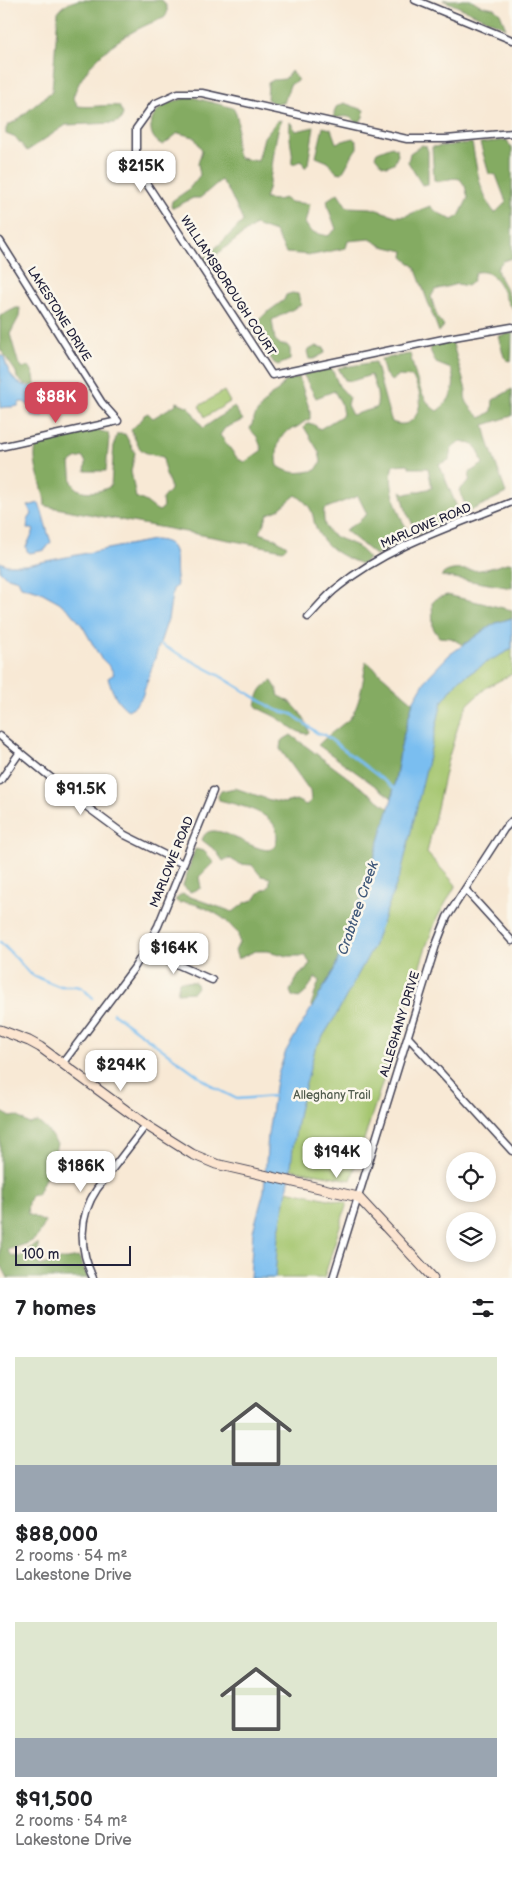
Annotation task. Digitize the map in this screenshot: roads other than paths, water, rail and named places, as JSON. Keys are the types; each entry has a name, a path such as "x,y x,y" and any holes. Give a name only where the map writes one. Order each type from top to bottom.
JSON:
{"street":[{"path":"414,0 512,40"},
{"name":"WILLIAMSBOROUGH COURT","path":"512,133 446,139 407,139 202,93 178,93 154,104 136,129 136,154 141,175 272,375 448,338 512,327"},
{"name":"LAKESTONE DRIVE","path":"0,241 102,403 118,421 0,447"},
{"name":"MARLOWE ROAD","path":"308,616 337,587 382,558 408,545 512,502"},
{"path":"0,736 83,804 125,835 184,864"},
{"path":"0,781 20,752"},
{"name":"MARLOWE ROAD","path":"62,1064 134,968 145,950 158,926 213,791"},
{"name":"ALLEGHANY DRIVE","path":"333,1278 436,945 448,917 465,889 504,829 512,821"},
{"path":"465,889 512,941"},
{"path":"145,950 212,980"},
{"path":"0,1030 29,1041 146,1125 192,1154 216,1164 310,1184 358,1197 433,1278"},
{"path":"408,1037 512,1151"},
{"path":"93,1278 85,1258 82,1235 86,1210 90,1199 97,1189 146,1125"}],"water":[{"path":"0,355 4,357 11,376 15,380 24,385 38,388 37,393 43,409 43,416 32,415 30,406 24,402 20,402 18,406 0,408"},
{"path":"39,503 51,542 45,550 30,553 26,547 34,530 27,529 28,520 32,514 28,506"},
{"path":"153,540 163,541 173,548 177,583 173,589 168,619 142,697 135,706 128,710 115,696 111,687 108,678 114,674 110,667 100,657 83,627 73,614 59,602 39,591 21,586 18,580 5,576 0,571 0,562 7,565 26,565"},
{"name":"Crabtree Creek","path":"512,618 512,649 458,681 442,702 402,869 373,947 335,1017 315,1049 299,1111 290,1176 278,1236 275,1278 250,1278 253,1231 264,1191 268,1134 276,1080 286,1051 334,970 365,888 392,798 402,741 413,702 427,678 449,655 496,623"}],"waterway":[{"path":"156,642 215,673 276,710 292,714 317,733 325,735 395,789"},
{"path":"0,942 34,976 58,986 82,988 93,998"},
{"path":"113,1013 215,1088 237,1099 275,1096"}],"park label":[{"name":"Alleghany Trail","path":"332,1095"}]}
